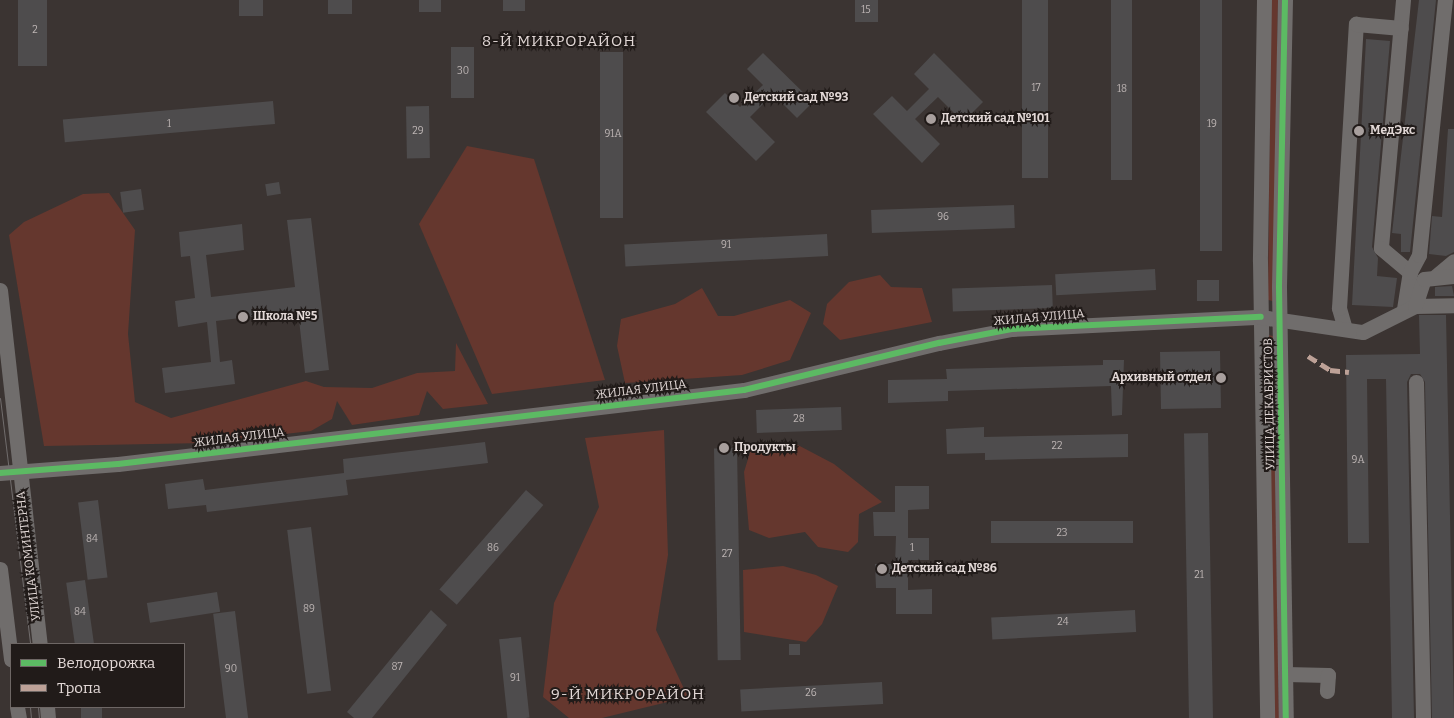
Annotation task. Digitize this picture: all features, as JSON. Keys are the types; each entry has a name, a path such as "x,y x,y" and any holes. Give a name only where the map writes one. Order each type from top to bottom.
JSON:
{"street":[{"name":"УЛИЦА ДЕКАБРИСТОВ","path":"1264,0 1260,175 1267,718"},
{"name":"УЛИЦА ДЕКАБРИСТОВ","path":"1285,0 1280,167 1280,318 1286,718"},
{"path":"1403,0 1381,248 1410,272"},
{"path":"1409,307 1410,272 1419,255 1445,0"},
{"path":"1345,329 1339,308 1356,24 1401,28"},
{"path":"1434,276 1454,261"},
{"path":"1409,307 1424,279 1434,276 1454,276"},
{"name":"УЛИЦА КОМИНТЕРНА","path":"0,290 40,643"},
{"path":"1409,307 1454,305"},
{"name":"ЖИЛАЯ УЛИЦА","path":"0,473 118,464 744,390 939,343 1012,329 1261,317 1280,318 1364,332 1409,307"},
{"path":"1416,382 1424,718"},
{"path":"0,569 10,651"},
{"path":"1286,674 1328,674 1328,691"}],"shaded area":[{"path":"1271,0 1278,0 1273,301 1268,300"},
{"path":"467,146 534,159 605,380 492,394 419,224"},
{"path":"109,193 135,230 128,334 135,402 171,418 306,381 324,387 372,388 417,373 455,371 456,343 488,404 443,409 427,391 419,415 352,425 337,401 332,419 311,431 206,443 44,446 9,235 24,222 83,194"},
{"path":"880,275 891,287 922,288 932,322 840,340 823,324 827,304 849,282"},
{"path":"702,288 718,316 734,316 790,300 811,313 790,360 742,375 625,383 617,346 621,319 675,304"},
{"path":"1268,335 1273,336 1279,718 1273,718"},
{"path":"664,430 668,555 656,630 688,697 602,718 569,718 543,697 554,603 599,507 585,438"},
{"path":"794,443 834,464 882,502 859,514 858,542 848,552 818,547 805,532 769,538 749,530 744,472 752,446"},
{"path":"783,566 816,575 838,586 822,624 806,642 744,632 743,570"}],"building":[{"path":"18,0 47,0 47,66 18,66"},
{"path":"239,0 263,0 263,16 239,16"},
{"path":"328,0 352,0 352,14 328,14"},
{"path":"419,0 441,0 441,12 419,12"},
{"path":"503,0 525,0 525,11 503,11"},
{"path":"855,0 878,0 878,22 855,22"},
{"path":"1022,0 1048,0 1048,178 1022,178"},
{"path":"1111,0 1132,0 1132,180 1111,180"},
{"path":"1200,0 1222,0 1222,251 1200,251"},
{"path":"1419,0 1436,0 1410,252 1401,252 1401,234 1392,233"},
{"path":"1366,39 1390,41 1372,247 1378,258 1377,276 1397,278 1393,307 1352,305"},
{"path":"451,47 474,47 474,98 451,98"},
{"path":"600,52 623,52 623,218 600,218"},
{"path":"763,53 813,102 797,118 773,94 750,117 775,142 756,161 706,112 725,93 740,107 763,85 747,69"},
{"path":"934,53 983,102 963,122 938,97 915,119 940,144 922,163 873,114 892,96 907,111 929,89 914,74"},
{"path":"273,101 275,124 65,142 63,119"},
{"path":"406,106 429,106 430,158 407,158"},
{"path":"1448,129 1454,129 1454,252 1446,256 1429,254 1432,216 1442,217"},
{"path":"279,182 281,194 267,196 265,184"},
{"path":"141,189 144,210 123,213 120,192"},
{"path":"1014,205 1015,228 872,233 871,210"},
{"path":"311,218 329,370 305,373 298,311 216,321 220,362 232,360 235,384 165,393 162,368 211,362 207,322 178,327 175,301 195,298 190,256 181,257 179,232 242,224 244,250 206,255 211,297 295,287 287,220"},
{"path":"827,234 828,256 625,267 624,245"},
{"path":"1155,269 1156,290 1056,295 1055,274"},
{"path":"1197,280 1219,280 1219,301 1197,301"},
{"path":"1052,285 1053,308 953,311 952,288"},
{"path":"1452,286 1454,296 1435,296 1435,287"},
{"path":"1419,315 1446,315 1454,718 1432,718 1425,382 1420,374 1411,374 1407,382 1414,718 1392,718 1386,379 1367,379 1369,543 1348,543 1346,355 1420,354"},
{"path":"1220,351 1221,408 1161,409 1160,352"},
{"path":"1103,360 1124,360 1122,415 1112,416 1111,386 948,391 948,401 888,403 888,380 947,379 946,369 1103,365"},
{"path":"841,407 842,430 757,433 756,410"},
{"path":"984,427 984,437 1128,434 1128,457 985,460 985,453 947,454 946,429"},
{"path":"1184,433 1208,433 1213,718 1189,718"},
{"path":"485,442 488,463 346,480 348,495 207,512 206,505 168,509 165,484 203,479 205,490 344,473 343,459"},
{"path":"714,448 737,448 741,660 718,660"},
{"path":"895,486 929,486 929,509 908,510 908,538 929,538 929,560 908,560 908,590 932,589 932,614 896,614 896,588 876,588 875,564 895,564 896,536 874,536 873,512 895,512"},
{"path":"526,490 543,505 457,605 439,590"},
{"path":"98,500 108,577 88,580 78,502"},
{"path":"991,521 1133,521 1133,543 991,543"},
{"path":"311,527 331,691 307,694 287,530"},
{"path":"85,580 94,643 75,643 66,583"},
{"path":"217,592 220,612 150,623 147,603"},
{"path":"431,610 447,625 372,718 354,718 347,712"},
{"path":"1135,610 1136,632 992,640 991,618"},
{"path":"235,611 248,718 226,718 213,614"},
{"path":"521,637 529,718 507,718 499,639"},
{"path":"789,644 800,644 800,655 789,655"},
{"path":"882,682 883,704 741,711 740,689"},
{"path":"81,708 102,708 102,718 81,718"}],"tram line":[{"path":"0,398 30,643"},
{"path":"30,708 31,718"},
{"path":"38,708 39,718"}],"marked path":[{"path":"1308,356 1330,370 1349,372"}],"cycle path":[{"path":"1285,0 1279,287 1286,718"},
{"path":"0,473 118,464 744,390 939,343 1012,329 1261,317"}],"place":[{"name":"Детский сад №93","path":"734,98"},
{"name":"Детский сад №101","path":"931,119"},
{"name":"МедЭкс","path":"1359,131"},
{"name":"Школа №5","path":"243,317"},
{"name":"Архивный отдел","path":"1221,378"},
{"name":"Продукты","path":"724,448"},
{"name":"Детский сад №86","path":"882,569"}],"district":[{"name":"8-Й МИКРОРАЙОН","path":"559,42"},
{"name":"9-Й МИКРОРАЙОН","path":"628,695"}]}
